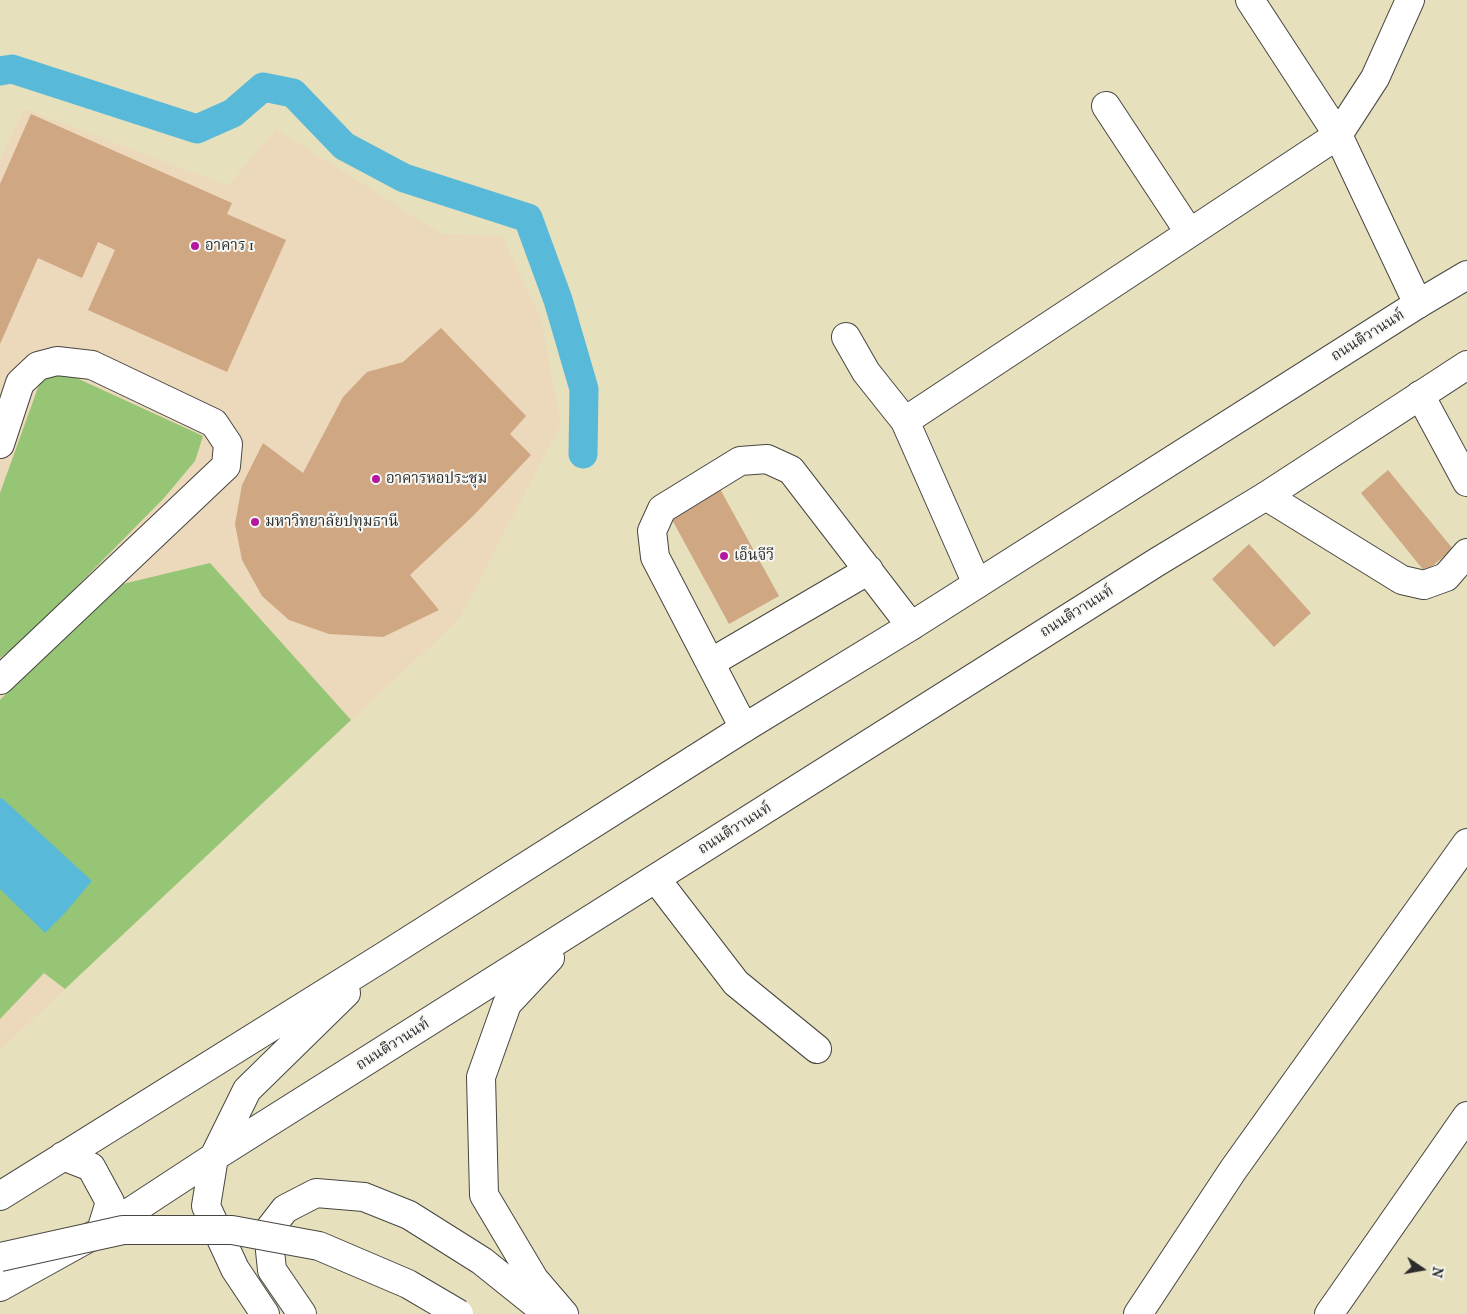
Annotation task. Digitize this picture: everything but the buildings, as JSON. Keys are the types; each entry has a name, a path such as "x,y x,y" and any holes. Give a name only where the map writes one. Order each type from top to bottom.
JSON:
{"main road":[{"path":"1250,0 1338,135 1418,304"},
{"path":"905,421 1338,135 1375,78 1410,0"},
{"path":"1106,106 1189,232"},
{"name":"ถนนติวานนท์","path":"0,1196 383,957 744,728 911,626 1418,304 1467,275"},
{"path":"846,337 866,372 905,421 977,584"},
{"path":"0,444 20,383 38,366 57,361 92,365 214,423 228,444 226,466 0,680"},
{"name":"ถนนติวานนท์","path":"0,1287 101,1231 1157,562 1266,496 1467,365"},
{"path":"1420,395 1467,482"},
{"path":"744,728 655,556 652,531 662,509 740,461 766,459 792,470 911,626"},
{"path":"1266,496 1402,580 1424,584 1446,577 1467,553"},
{"path":"710,663 869,570"},
{"path":"1138,1314 1234,1170 1467,843"},
{"path":"656,879 736,983 817,1049"},
{"path":"564,1314 534,1279 484,1195 481,1077 507,1004 577,929"},
{"path":"265,1314 235,1269 206,1206 214,1158 247,1090 383,957"},
{"path":"1329,1314 1467,1116"},
{"path":"64,1156 91,1167 110,1202 101,1231"},
{"path":"302,1314 272,1270 268,1231 285,1209 316,1193 364,1197 409,1215 482,1261 548,1314"},
{"path":"0,1257 123,1230 232,1230 319,1246 408,1284 459,1314"}],"shaded area":[{"name":"มหาวิทยาลัยปทุมธานี","path":"25,109 228,186 276,129 441,234 502,236 541,319 561,424 459,619 0,1050 0,159"}],"green space":[{"path":"56,373 70,375 203,436 195,461 164,498 24,640 0,658 0,493 40,382"},
{"path":"210,563 351,720 65,989 44,973 0,1019 0,700 106,588"}],"water":[{"path":"0,798 92,881 45,933 0,889"}],"waterway":[{"path":"0,71 12,69 197,129 233,113 263,87 293,93 344,146 404,178 528,218 558,300 584,389 583,454"}],"place":[{"name":"อาคาร 1","path":"195,246"},
{"name":"อาคารหอประชุม","path":"376,479"},
{"name":"มหาวิทยาลัยปทุมธานี","path":"255,522"},
{"name":"เอ็นจีวี","path":"724,556"}]}
